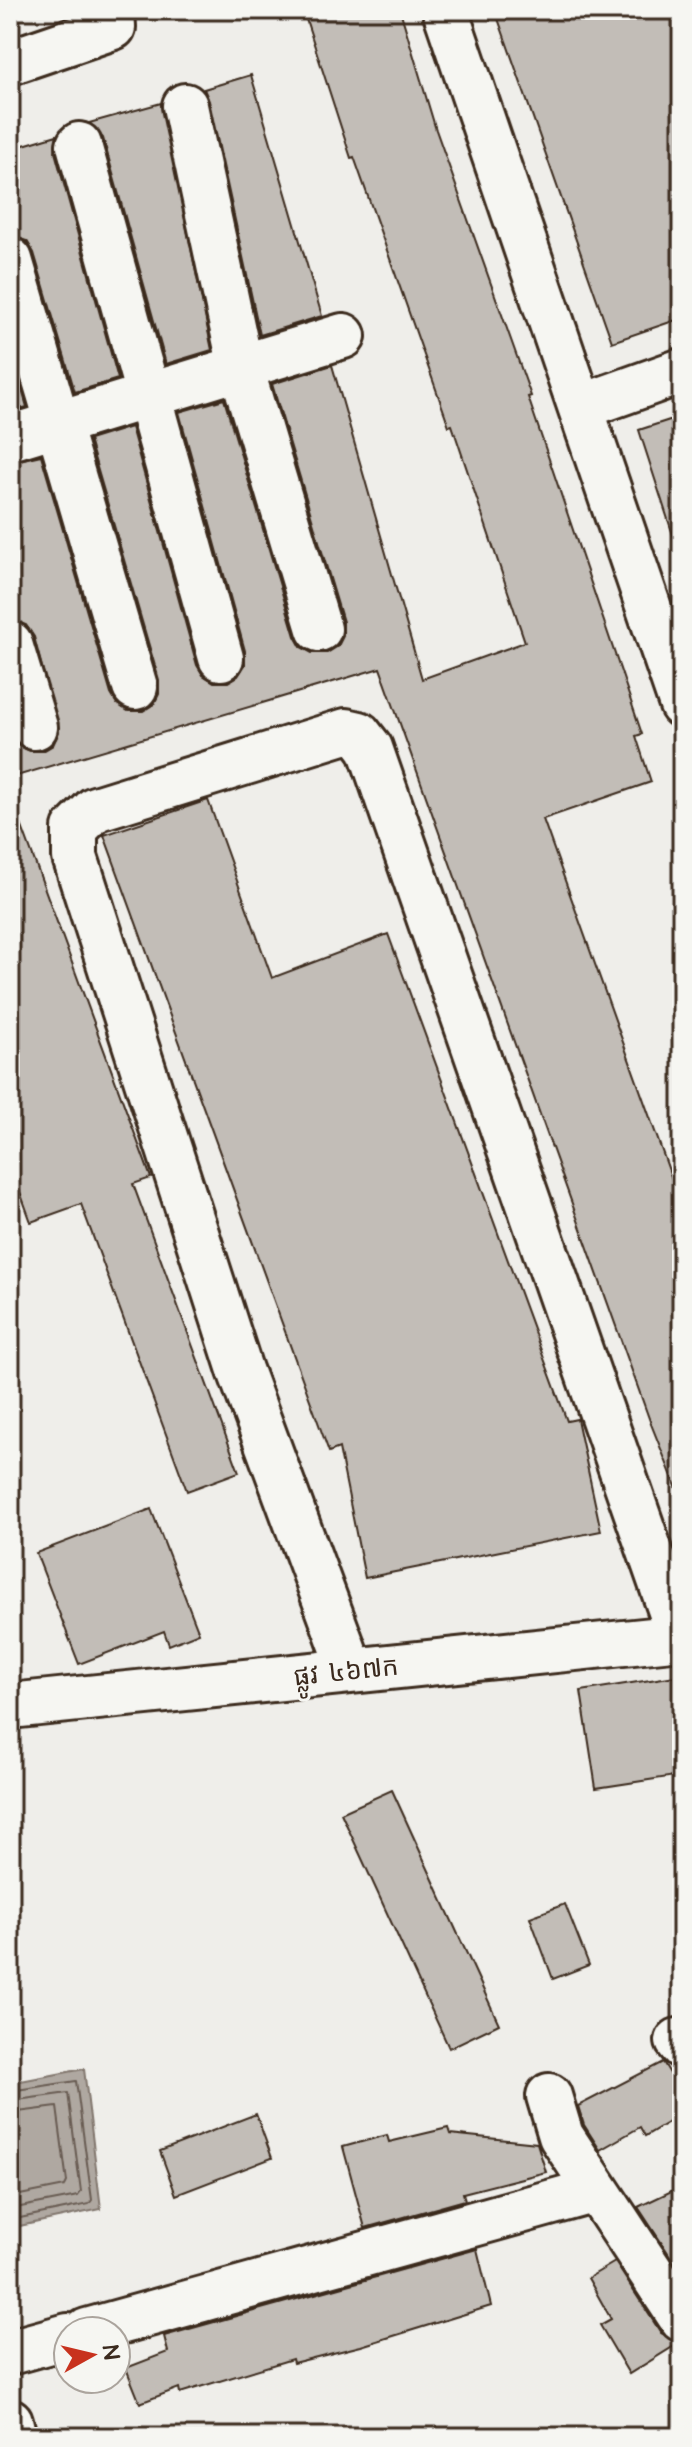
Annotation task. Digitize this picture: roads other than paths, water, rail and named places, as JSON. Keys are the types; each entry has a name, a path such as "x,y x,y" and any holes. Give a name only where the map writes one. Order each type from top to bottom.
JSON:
{"street":[{"path":"10,62 113,27 112,10"},
{"path":"445,10 682,705"},
{"path":"185,106 241,368 319,629"},
{"path":"79,145 151,395 221,658"},
{"path":"10,260 135,687"},
{"path":"10,438 343,336"},
{"path":"581,407 682,371"},
{"path":"10,644 35,727"},
{"path":"351,1670 240,1370 75,857 75,829 95,809 346,731 359,734 370,748 681,1637"},
{"name":"ផ្លូវ ៤៦៧ក","path":"10,1706 681,1637"},
{"path":"549,2096 561,2136 682,2319"},
{"path":"132,2319 596,2190"},
{"path":"10,2352 52,2340"},
{"path":"10,2421 14,2437"}],"water":[{"path":"84,2069 101,2209 10,2228 10,2083"}]}
